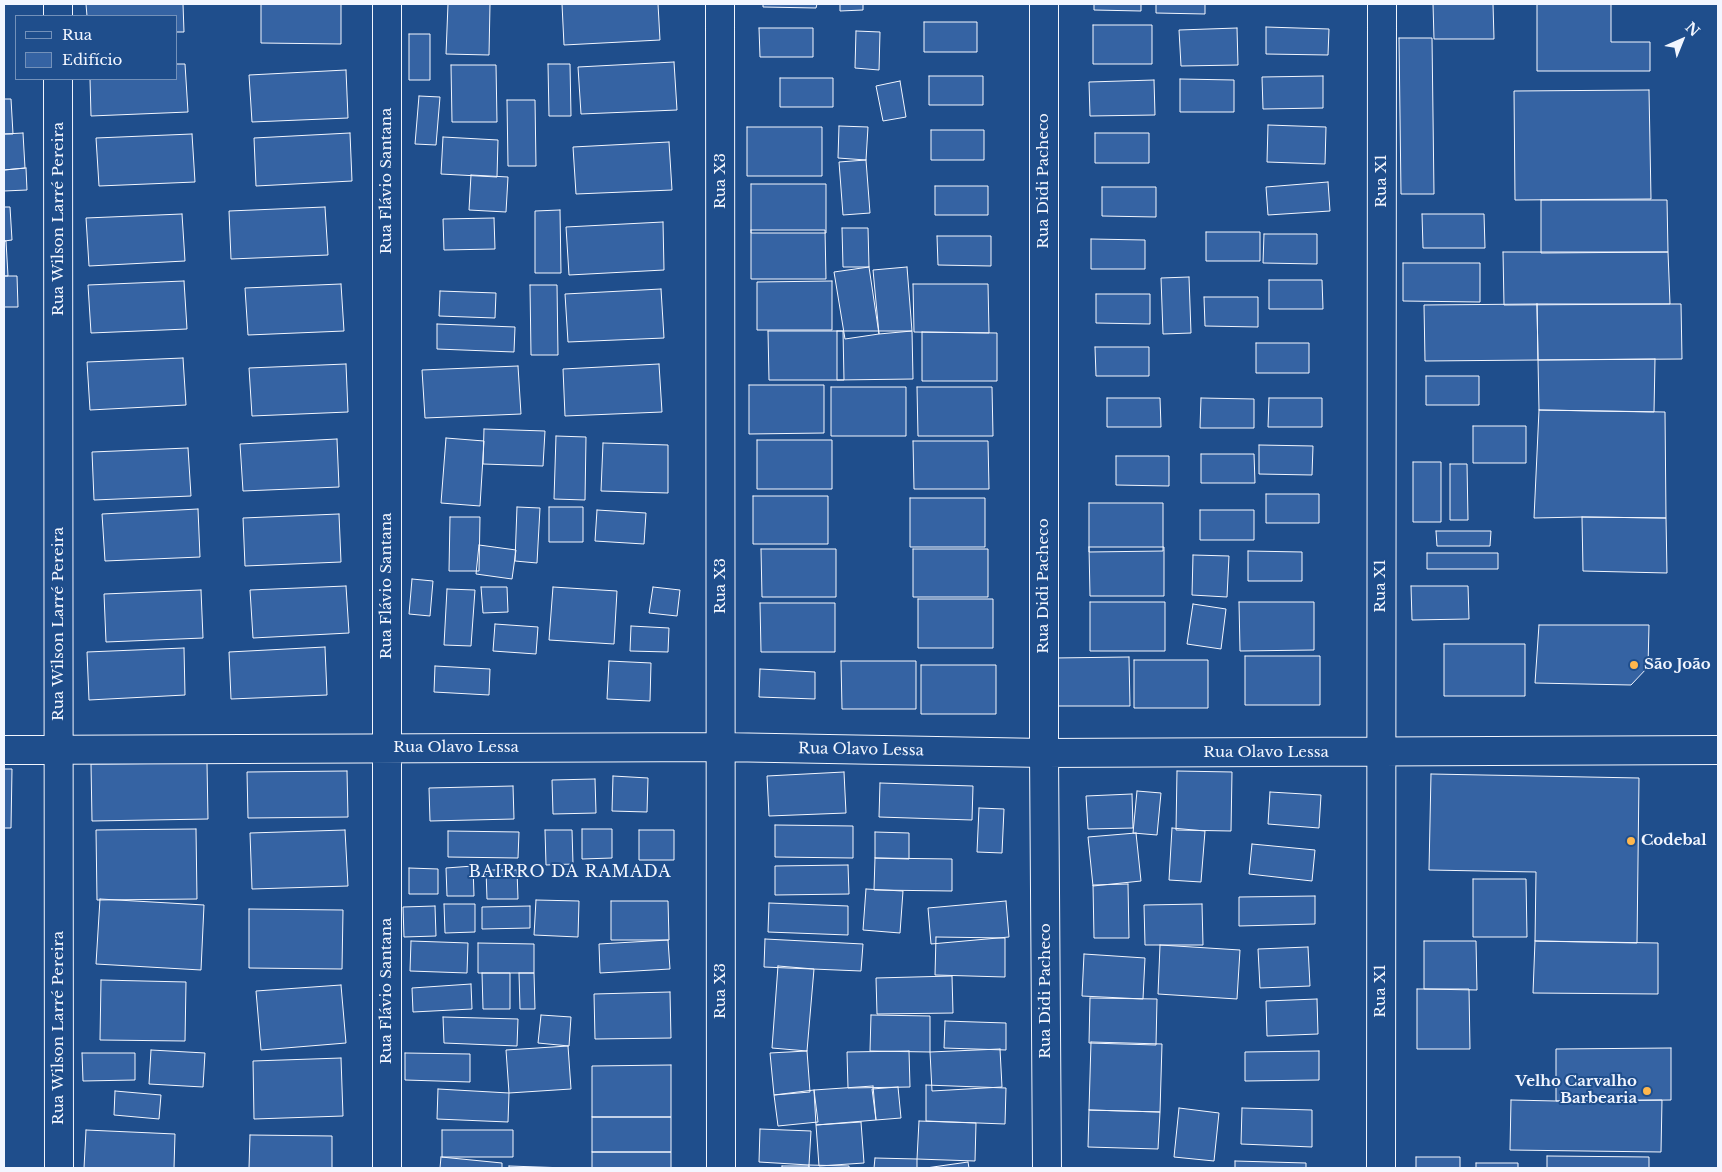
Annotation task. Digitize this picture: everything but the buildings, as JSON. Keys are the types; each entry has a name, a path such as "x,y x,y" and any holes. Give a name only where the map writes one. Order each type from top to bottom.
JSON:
{"street":[{"name":"Rua Flávio Santana","path":"387,4 387,1168"},
{"name":"Rua X3","path":"720,4 721,1168"},
{"name":"Rua Didi Pacheco","path":"1044,4 1044,753 1047,1168"},
{"name":"Rua X1","path":"1381,1168 1382,4"},
{"name":"Rua Wilson Larré Pereira","path":"58,80 59,1168"},
{"name":"Rua Olavo Lessa","path":"4,750 721,747 1044,753 1381,753 1718,750"}],"place":[{"name":"São João","path":"1634,665"},
{"name":"Codebal","path":"1631,841"},
{"name":"Velho Carvalho Barbearia","path":"1647,1091"}],"district":[{"name":"BAIRRO DA RAMADA","path":"570,872"}]}
